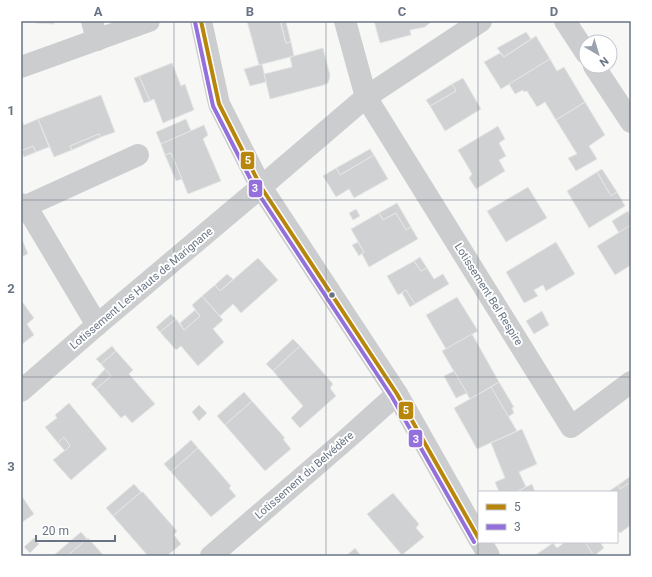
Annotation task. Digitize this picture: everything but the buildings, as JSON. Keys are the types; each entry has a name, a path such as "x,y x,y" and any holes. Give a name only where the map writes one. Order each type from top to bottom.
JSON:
{"street":[{"path":"21,67 94,30 149,21"},
{"path":"201,21 219,104 261,187 397,394 478,537"},
{"name":"Lotissement Bel Respire","path":"345,21 366,97 571,427 631,382"},
{"path":"261,187 366,97 481,21"},
{"path":"565,21 578,41"},
{"path":"599,74 631,122"},
{"path":"97,325 23,205 138,155"},
{"name":"Lotissement Les Hauts de Marignane","path":"21,391 261,187"},
{"name":"Lotissement du Belvédère","path":"211,556 397,394"},
{"path":"482,543 488,556"}],"transit line":[{"name":"5","path":"201,21 219,104 261,187 397,394 478,537"},
{"name":"3","path":"195,22 213,106 256,190 392,397 474,542"}]}
